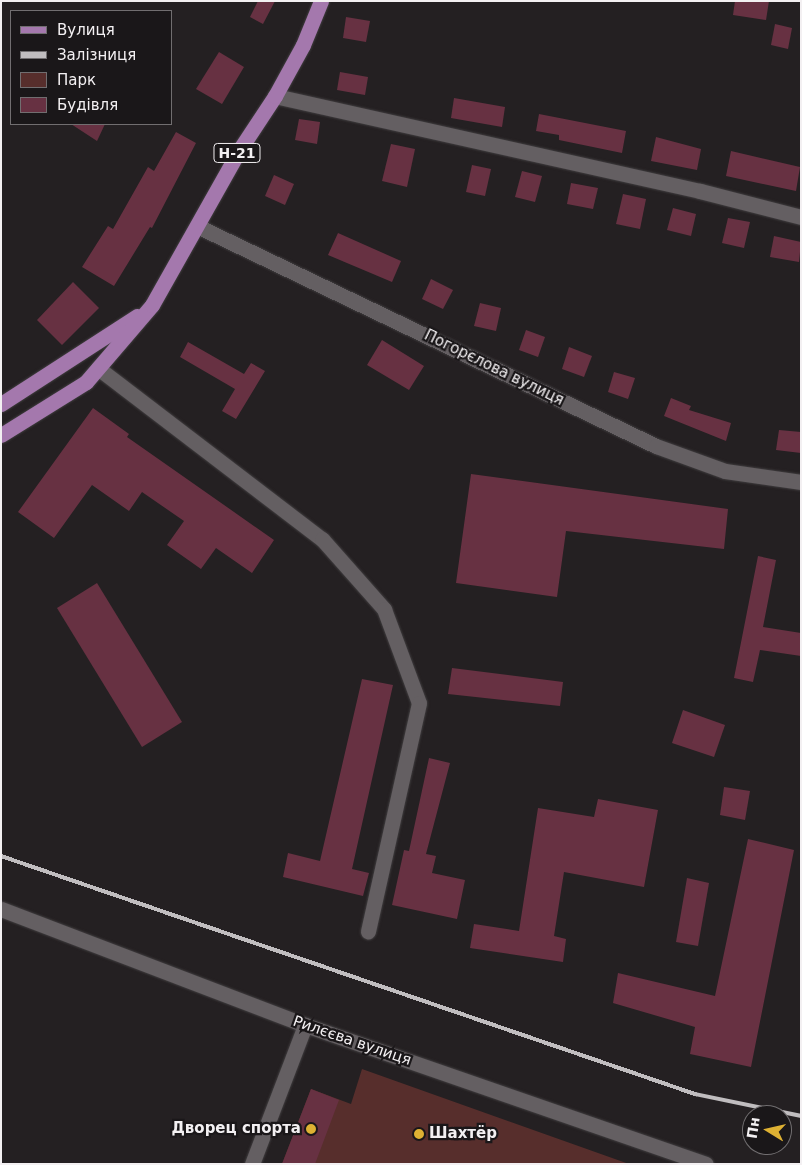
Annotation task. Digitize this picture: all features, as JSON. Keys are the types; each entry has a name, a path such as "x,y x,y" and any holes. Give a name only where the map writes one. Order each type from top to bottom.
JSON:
{"main road":[{"name":"Н-21","path":"1,435 86,382 152,305 240,149 275,96 303,45 320,1"},
{"path":"1,404 152,305"}],"street":[{"path":"275,96 700,190 801,217"},
{"name":"Погорєлова вулиця","path":"196,226 656,446 725,472 801,482"},
{"path":"98,368 322,539 384,609 419,703 368,931"},
{"name":"Рилєєва вулиця","path":"1,909 305,1025 706,1164"},
{"path":"252,1164 305,1025"}],"green space":[{"name":"Шахтёр","path":"362,1069 629,1164 282,1164 311,1089 351,1104"}],"building":[{"path":"258,1 275,1 263,24 250,17"},
{"path":"735,1 769,1 766,20 733,15"},
{"path":"346,17 370,21 366,42 343,38"},
{"path":"775,24 792,28 788,49 771,45"},
{"path":"219,52 244,67 222,104 196,89"},
{"path":"340,72 368,77 365,95 337,90"},
{"path":"454,98 505,107 502,127 451,118"},
{"path":"539,114 626,131 622,153 559,140 559,135 536,131"},
{"path":"299,119 320,122 317,144 295,140"},
{"path":"73,125 105,125 97,141"},
{"path":"176,132 196,143 152,228 150,227 114,286 82,267 108,226 113,229 148,167 154,171"},
{"path":"656,137 701,149 697,170 651,161"},
{"path":"391,144 415,149 407,187 382,181"},
{"path":"731,151 800,167 796,191 726,176"},
{"path":"472,165 491,169 485,196 466,192"},
{"path":"522,171 542,176 535,202 515,197"},
{"path":"274,175 294,184 285,205 265,196"},
{"path":"571,183 598,188 593,209 567,204"},
{"path":"623,194 646,199 640,229 616,224"},
{"path":"673,208 696,214 691,236 667,230"},
{"path":"728,218 750,222 744,248 722,243"},
{"path":"338,233 401,261 392,282 328,255"},
{"path":"774,236 801,242 799,262 770,257"},
{"path":"431,279 453,290 443,309 422,299"},
{"path":"73,282 99,308 62,345 37,320"},
{"path":"480,303 501,308 496,331 474,326"},
{"path":"526,330 545,337 538,357 519,350"},
{"path":"382,340 424,366 409,390 367,365"},
{"path":"188,342 244,374 251,363 265,371 236,419 222,411 235,389 180,357"},
{"path":"569,347 592,356 584,377 562,369"},
{"path":"614,372 635,378 628,399 608,392"},
{"path":"671,398 691,406 689,410 731,423 726,441 664,416"},
{"path":"93,408 129,434 127,437 274,540 252,573 216,548 201,569 167,545 184,521 142,492 129,511 92,485 54,538 18,512"},
{"path":"779,430 801,432 801,453 776,450"},
{"path":"471,474 728,509 724,549 566,531 557,597 456,583"},
{"path":"758,556 776,560 763,627 801,633 801,656 760,650 753,682 734,678"},
{"path":"97,583 182,722 142,747 57,608"},
{"path":"452,668 563,682 560,706 448,694"},
{"path":"362,679 393,685 352,869 369,873 363,896 283,877 288,853 320,861"},
{"path":"683,710 725,725 714,757 672,743"},
{"path":"429,758 450,763 426,854 436,856 432,873 465,880 457,919 392,905 404,850 409,851"},
{"path":"724,787 750,791 745,820 720,815"},
{"path":"598,799 658,810 644,887 564,872 554,936 566,939 563,962 470,948 474,924 519,931 538,808 594,817"},
{"path":"748,839 794,850 751,1067 690,1054 695,1027 613,1003 618,973 715,996"},
{"path":"687,878 709,883 698,946 676,942"},
{"name":"Дворец спорта","path":"311,1089 339,1100 315,1164 282,1164"}],"railway":[{"path":"1,856 695,1094 801,1116"}],"place":[{"name":"Дворец спорта","path":"311,1129"},
{"name":"Шахтёр","path":"419,1134"}]}
